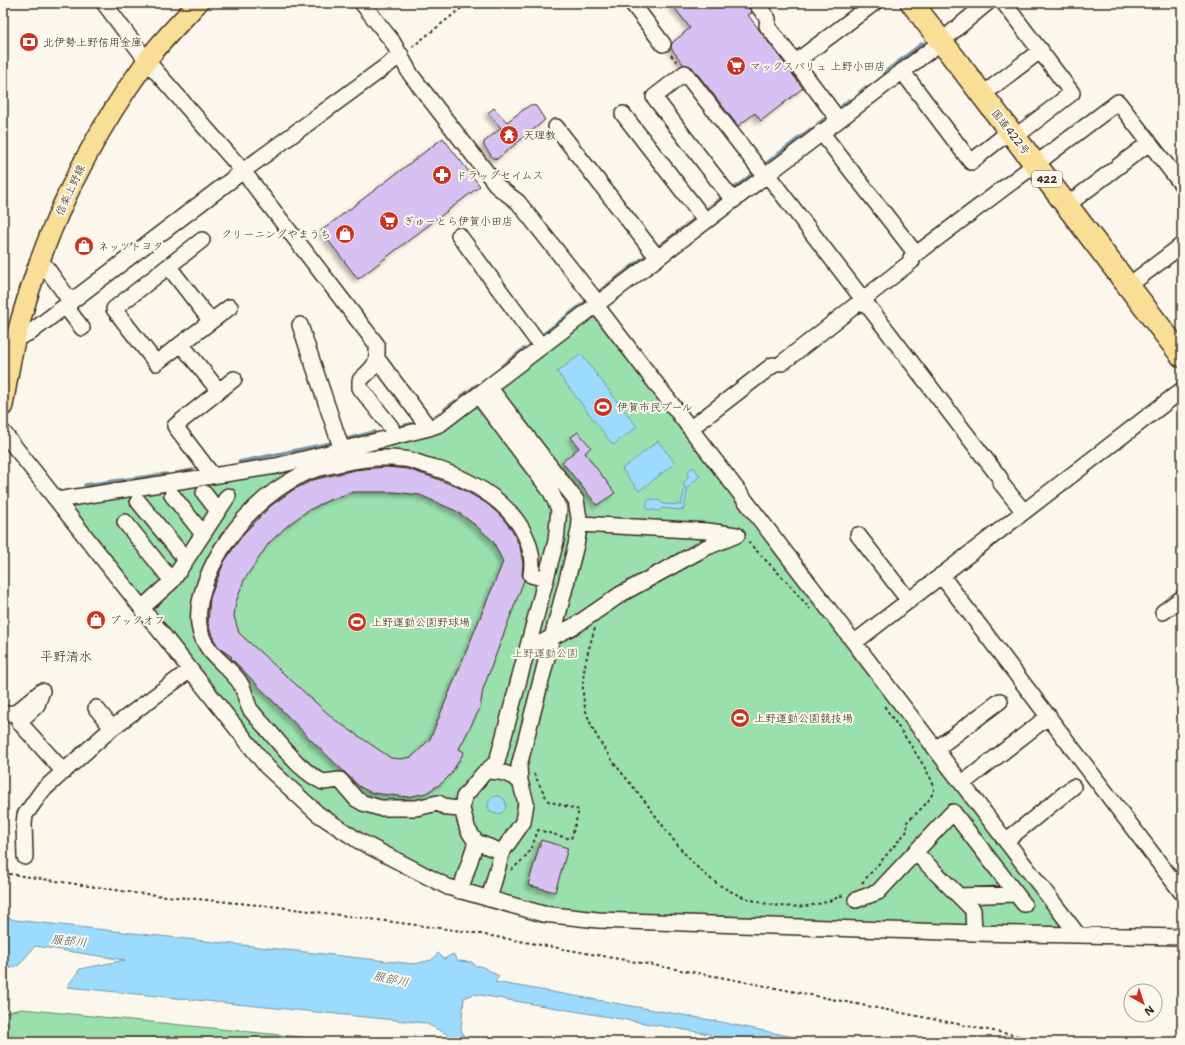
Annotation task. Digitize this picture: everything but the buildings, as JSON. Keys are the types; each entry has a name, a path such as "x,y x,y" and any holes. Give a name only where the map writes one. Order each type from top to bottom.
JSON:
{"highway":[{"name":"国道422号","path":"912,3 1036,163 1182,356"}],"main road":[{"name":"信楽上野線","path":"3,406 15,339 40,259 47,239 77,172 114,108 147,61 198,3"}],"street":[{"path":"104,3 147,61 243,171 377,345 378,360 375,366 360,380 360,388 391,428 393,437"},
{"path":"362,3 401,55 411,75 498,187 518,202 1007,840 1078,935"},
{"path":"632,3 663,44"},
{"path":"756,3 768,19 767,26 838,119"},
{"path":"792,58 798,60 874,3"},
{"path":"57,500 276,466 440,424 732,199 902,71 987,3"},
{"path":"902,71 971,162 1072,93 1004,3"},
{"path":"982,95 1041,50"},
{"path":"15,339 31,332 243,171 401,55"},
{"path":"732,199 654,97 685,73 862,299 1000,478 1000,482 1024,512"},
{"path":"691,428 912,261 911,258 916,254 1118,102 1182,185"},
{"path":"623,114 705,220"},
{"path":"556,127 657,257"},
{"path":"821,132 916,254"},
{"path":"1067,205 1150,143"},
{"path":"459,235 541,346"},
{"path":"202,240 114,309 156,363 210,320 230,307"},
{"path":"1128,286 1182,245"},
{"path":"40,259 82,328"},
{"path":"169,267 210,320"},
{"path":"300,325 342,450"},
{"path":"181,344 219,391"},
{"path":"378,360 429,428"},
{"path":"213,476 175,426 234,379"},
{"path":"855,642 1182,390"},
{"path":"484,391 576,500 580,524 576,545 519,766 520,781 526,803 523,822 502,852 489,899"},
{"path":"484,391 555,498 559,509 556,541 497,762 486,771 464,797 462,809 468,830 476,842 502,852"},
{"path":"3,432 267,767 318,814 359,841 448,887 543,914 598,920 974,933 1182,938"},
{"path":"462,809 448,808 438,803 416,808 380,808 363,803 356,799 340,780 323,782 297,762 251,710 244,690 239,682 220,663 205,642 200,626 199,614 210,570 230,536 254,507 301,475 364,458 397,458 450,472 493,497 511,512 527,537 533,565 531,574 546,579"},
{"path":"204,493 218,511"},
{"path":"172,495 204,534"},
{"path":"142,608 172,581 228,496"},
{"path":"138,501 186,560"},
{"path":"125,522 172,581"},
{"path":"580,524 708,531 737,535"},
{"path":"527,650 552,638 589,616 621,594 705,548 737,535"},
{"path":"858,535 909,601"},
{"path":"556,541 576,545"},
{"path":"941,575 1182,893"},
{"path":"1164,612 1182,598"},
{"path":"25,857 25,815 42,791 112,728 190,670"},
{"path":"3,715 17,712 42,691 37,705 19,722 64,772"},
{"path":"936,749 1000,701"},
{"path":"96,708 112,728"},
{"path":"962,783 1049,716"},
{"path":"486,771 502,771 510,774 520,781"},
{"path":"1007,840 1073,787"},
{"path":"850,898 878,892 953,812 1020,899 959,896"},
{"path":"460,890 476,842"},
{"path":"915,852 972,910 974,933"}],"path":[{"path":"401,55 468,3"},
{"path":"663,44 685,73"},
{"path":"737,535 745,538 787,582 811,611"},
{"path":"596,625 587,654 583,677 586,709 590,722 622,773 692,861 708,876 721,885 755,901 796,907 813,906 850,898"},
{"path":"861,884 908,830 906,823 931,796 934,788 924,768 882,704"},
{"path":"508,875 510,871 530,852 538,830 571,838 579,810"},
{"path":"3,873 135,893 279,907 469,932 725,978 1049,1042"}],"green space":[{"name":"上野運動公園","path":"594,313 1065,927 826,922 727,916 542,912 449,886 360,840 268,766 60,501 430,430"},
{"path":"22,1009 350,1042 3,1042 3,1013"}],"water":[{"path":"581,354 637,427 613,445 557,372"},
{"path":"658,441 675,463 639,491 622,469"},
{"path":"693,467 700,476 688,487 684,509 662,508 659,511 647,509 647,501 650,499 661,501 663,504 681,505 685,487 683,483 688,478 688,471"},
{"path":"497,796 503,799 506,805 503,811 497,814 491,811 488,805 491,799"},
{"name":"服部川","path":"3,916 15,920 414,964 432,960 438,953 444,959 453,954 458,961 472,962 475,966 481,966 499,976 495,982 711,1020 818,1042 719,1042 709,1034 474,994 464,998 461,1029 467,1042 453,1042 451,1036 425,1023 67,987 80,969 125,960 35,946 19,965 3,971"}],"waterway":[{"path":"884,73 923,43"},
{"path":"860,92 866,87"},
{"path":"842,106 849,100"},
{"path":"818,124 830,115"},
{"path":"763,166 811,129"},
{"path":"732,190 756,171"},
{"path":"706,210 724,196"},
{"path":"658,247 696,218"},
{"path":"596,294 647,255"},
{"path":"541,336 588,300"},
{"path":"502,366 524,349"},
{"path":"462,396 477,385"},
{"path":"445,409 456,401"},
{"path":"429,421 440,413"},
{"path":"394,428 419,422"},
{"path":"343,440 374,432"},
{"path":"239,462 336,442"},
{"path":"176,473 193,470"},
{"path":"85,485 166,474"}],"place":[{"name":"北伊勢上野信用金庫","path":"29,42"},
{"name":"マックスバリュ 上野小田店","path":"736,66"},
{"name":"天理教","path":"509,135"},
{"name":"ドラッグセイムス","path":"442,175"},
{"name":"ぎゅーとら伊賀小田店","path":"389,221"},
{"name":"クリーニングやまうち","path":"345,234"},
{"name":"ネッツトヨタ","path":"84,246"},
{"name":"伊賀市民プール","path":"603,407"},
{"name":"ブックオフ","path":"96,620"},
{"name":"上野運動公園野球場","path":"357,622"},
{"name":"上野運動公園競技場","path":"740,718"}],"district":[{"name":"平野清水","path":"66,656"}]}
